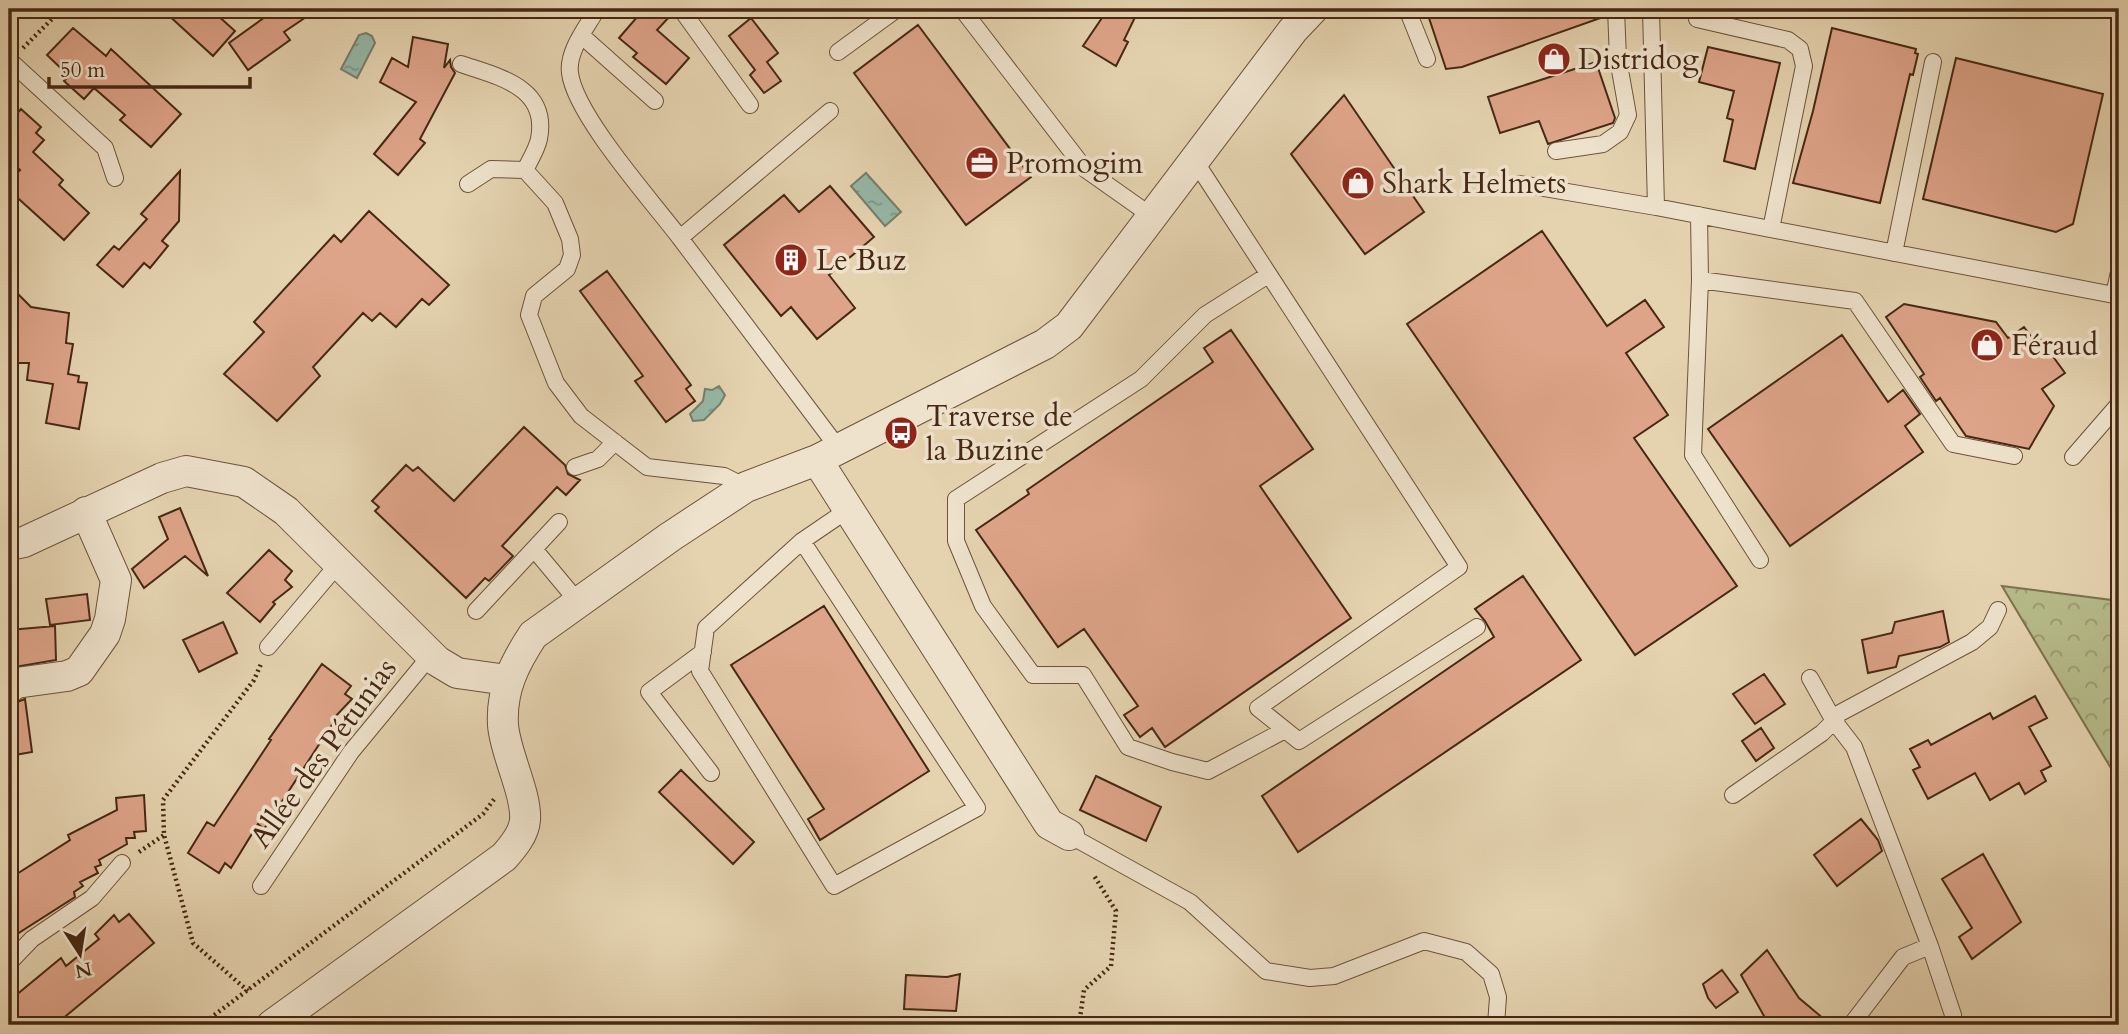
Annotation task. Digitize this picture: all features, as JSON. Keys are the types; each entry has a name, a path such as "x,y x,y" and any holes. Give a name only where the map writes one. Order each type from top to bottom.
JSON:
{"street":[{"path":"272,1025 504,857 516,844 525,822 503,728 504,700 507,680 533,635 670,537 746,487 828,455 1045,344 1069,326 1293,30 1313,9"},
{"path":"828,455 849,509 1049,824 1069,835"},
{"path":"9,545 24,542 162,478 186,471 244,482 286,511 431,655 457,673 507,680"},
{"path":"9,688 16,683 67,676 79,671 105,634 116,580 86,512"}],"lane":[{"path":"597,9 574,50 569,71 577,97 596,128 680,238 828,455"},
{"path":"681,9 750,105"},
{"path":"838,52 897,9"},
{"path":"962,9 1085,169 1153,217"},
{"path":"1407,9 1427,59"},
{"path":"1556,151 1603,144 1620,132 1628,115 1618,59 1616,9"},
{"path":"1651,9 1657,207"},
{"path":"1697,19 1788,40 1800,49 1804,66 1771,229"},
{"path":"582,36 655,101"},
{"path":"9,61 104,148 115,178"},
{"path":"1894,253 1933,62"},
{"path":"461,64 512,82 536,103 541,117 539,142 525,170"},
{"path":"680,238 830,111"},
{"path":"1195,161 1459,567 1258,708 1299,741 1477,627"},
{"path":"468,184 491,169 525,170 555,202 570,239 572,255 567,270 534,296 529,315 556,383 581,415 647,467 724,476 746,487"},
{"path":"1520,184 1699,215 2117,298 2119,272"},
{"path":"1699,215 1700,280 1693,455 1759,560"},
{"path":"1268,275 1205,315 1141,379 956,499 956,541 983,606 1033,675 1083,675 1128,747 1208,771 1285,730"},
{"path":"1700,280 1855,300 1953,444 2014,456"},
{"path":"2073,457 2119,404"},
{"path":"575,467 598,458 615,442"},
{"path":"802,541 977,808 834,886 700,671 706,628 802,541 849,509"},
{"path":"476,611 559,522"},
{"path":"534,550 579,603"},
{"path":"268,647 339,563"},
{"path":"1733,795 1834,721 1840,713 1972,642 1990,628 1998,610"},
{"path":"703,652 649,692 710,773"},
{"name":"Allée des Pétunias","path":"261,886 351,752 431,655"},
{"path":"1810,678 1834,721 1854,747 1930,946 1954,1025"},
{"path":"1069,835 1190,902 1266,971 1310,978 1334,976 1424,942 1466,952 1491,974 1497,997 1496,1025"},
{"path":"9,962 32,939 92,898 122,863"},
{"path":"1851,1025 1903,957 1930,946"}],"path":[{"path":"9,61 62,9"},
{"path":"248,991 193,943 164,835 163,800 254,680"},
{"path":"201,1025 483,814 514,772"},
{"path":"122,863 164,835"},
{"path":"1069,835 1116,911 1111,966 1084,990 1079,1025"}],"green space":[{"path":"2002,586 2119,601 2119,760 2112,770"}],"water":[{"path":"366,33 372,36 375,43 357,78 341,69 359,35"},
{"path":"866,173 901,212 885,226 851,186"},
{"path":"719,386 725,395 720,404 704,420 693,421 690,414 703,401 705,389 712,390"}],"building":[{"path":"200,9 212,18 216,14 235,31 213,56 165,12 196,13"},
{"path":"276,9 318,9 284,32 290,40 248,70 229,43"},
{"path":"644,9 671,9 672,14 657,30 689,58 666,84 633,57 637,53 619,38"},
{"path":"1108,9 1139,9 1124,40 1128,42 1116,66 1083,46"},
{"path":"1426,9 1606,9 1606,16 1462,67 1446,69"},
{"path":"751,18 778,53 767,62 781,81 764,93 750,75 755,70 729,36"},
{"path":"918,25 1031,177 966,225 854,73"},
{"path":"73,28 106,56 111,49 181,114 151,147 120,120 125,115 94,88 84,99 64,81 69,76 47,55"},
{"path":"1832,28 1916,49 1915,53 1918,54 1913,75 1910,74 1880,203 1793,183"},
{"path":"413,37 448,44 444,68 450,60 455,73 420,139 425,143 398,175 374,154 416,102 380,82 392,58 408,67"},
{"path":"1708,47 1780,63 1755,169 1724,161 1733,120 1727,118 1734,91 1699,82"},
{"path":"1956,58 2103,94 2073,224 2056,232 1923,199"},
{"path":"1596,62 1615,118 1613,123 1548,144 1539,121 1500,133 1488,97"},
{"name":"Shark Helmets","path":"1344,95 1424,212 1365,254 1291,154"},
{"path":"21,109 41,127 36,133 44,140 33,152 63,180 59,185 89,213 64,240 9,190 9,182 20,170 18,168 9,178 9,122"},
{"path":"180,171 179,221 162,241 168,246 150,268 144,263 123,287 97,265 114,246 119,250 147,219 141,214"},
{"name":"Le Buz","path":"830,186 874,237 829,275 855,308 817,339 791,307 781,316 724,245 784,195 799,212"},
{"path":"369,211 449,285 429,305 422,299 396,327 380,313 372,321 363,313 313,367 320,376 277,421 224,374 264,332 254,322 334,235 341,242"},
{"path":"1542,231 1607,326 1645,300 1664,327 1626,353 1668,415 1634,438 1737,586 1635,655 1407,324"},
{"path":"607,271 691,385 686,389 695,401 666,422 635,381 643,376 580,291"},
{"path":"9,285 31,307 69,313 66,343 73,344 68,374 79,376 78,382 87,383 79,429 46,423 53,384 27,380 29,363 9,363"},
{"path":"1904,304 1996,322 2008,338 2024,327 2036,343 2041,340 2065,373 2042,389 2054,406 2029,449 1966,436 1940,398 1936,401 1920,377 1924,374 1886,317"},
{"path":"1231,330 1313,449 1260,486 1351,618 1165,747 1152,728 1140,737 1124,715 1138,706 1084,629 1058,647 976,530 1029,494 1027,490 1213,362 1204,348"},
{"path":"1842,335 1888,402 1903,390 1920,414 1905,426 1923,452 1790,546 1708,429"},
{"path":"524,427 565,465 568,474 580,480 566,495 557,487 502,546 513,556 489,581 485,578 466,598 375,511 379,507 372,501 406,465 413,471 418,467 454,501"},
{"path":"180,508 208,576 185,556 144,588 132,569 168,539 159,517"},
{"path":"269,550 292,571 285,580 292,587 273,602 275,604 260,622 227,593"},
{"path":"1523,576 1581,660 1298,852 1262,796 1494,637 1475,609"},
{"path":"87,594 90,620 50,625 46,599"},
{"path":"824,606 929,771 820,840 808,819 824,809 731,665"},
{"path":"1943,611 1949,642 1940,647 1899,656 1896,667 1868,673 1862,640 1892,633 1895,622"},
{"path":"223,622 237,653 199,672 183,640"},
{"path":"55,626 56,660 9,668 9,630"},
{"path":"322,664 351,686 345,694 352,699 333,719 335,720 264,829 258,824 231,868 225,863 219,873 188,853 207,822 214,826 271,740 269,739"},
{"path":"1764,674 1785,704 1755,724 1733,694"},
{"path":"2035,696 2047,718 2029,727 2051,766 2041,771 2046,781 2025,794 2019,783 1990,800 1975,773 1928,799 1913,770 1920,767 1910,749 1928,740 1931,745 1990,713 1993,719"},
{"path":"25,699 32,752 9,756 9,705"},
{"path":"1761,728 1774,748 1756,761 1742,741"},
{"path":"681,770 754,842 733,864 659,792"},
{"path":"1096,776 1161,807 1146,841 1080,810"},
{"path":"144,795 146,831 134,832 135,838 126,838 127,844 99,860 101,865 95,867 98,873 80,882 83,886 74,892 75,897 17,934 9,918 9,879 70,840 68,835 117,810 116,798"},
{"path":"1861,819 1878,840 1882,851 1837,886 1814,855"},
{"path":"1983,854 2021,922 1972,959 1959,937 1972,928 1942,879"},
{"path":"129,914 154,943 55,1025 9,1025 9,1001 61,958 66,966 99,939 95,934 114,915 119,922"},
{"path":"1767,950 1799,998 1831,1025 1769,1025 1741,975"},
{"path":"1722,970 1738,992 1716,1008 1708,998 1703,984"},
{"path":"960,974 956,1011 904,1009 906,975 947,977"}],"place":[{"name":"Distridog","path":"1554,59"},
{"name":"Promogim","path":"982,163"},
{"name":"Shark Helmets","path":"1358,183"},
{"name":"Le Buz","path":"791,260"},
{"name":"Féraud","path":"1987,345"},
{"name":"Traverse de la Buzine","path":"901,433"}]}
